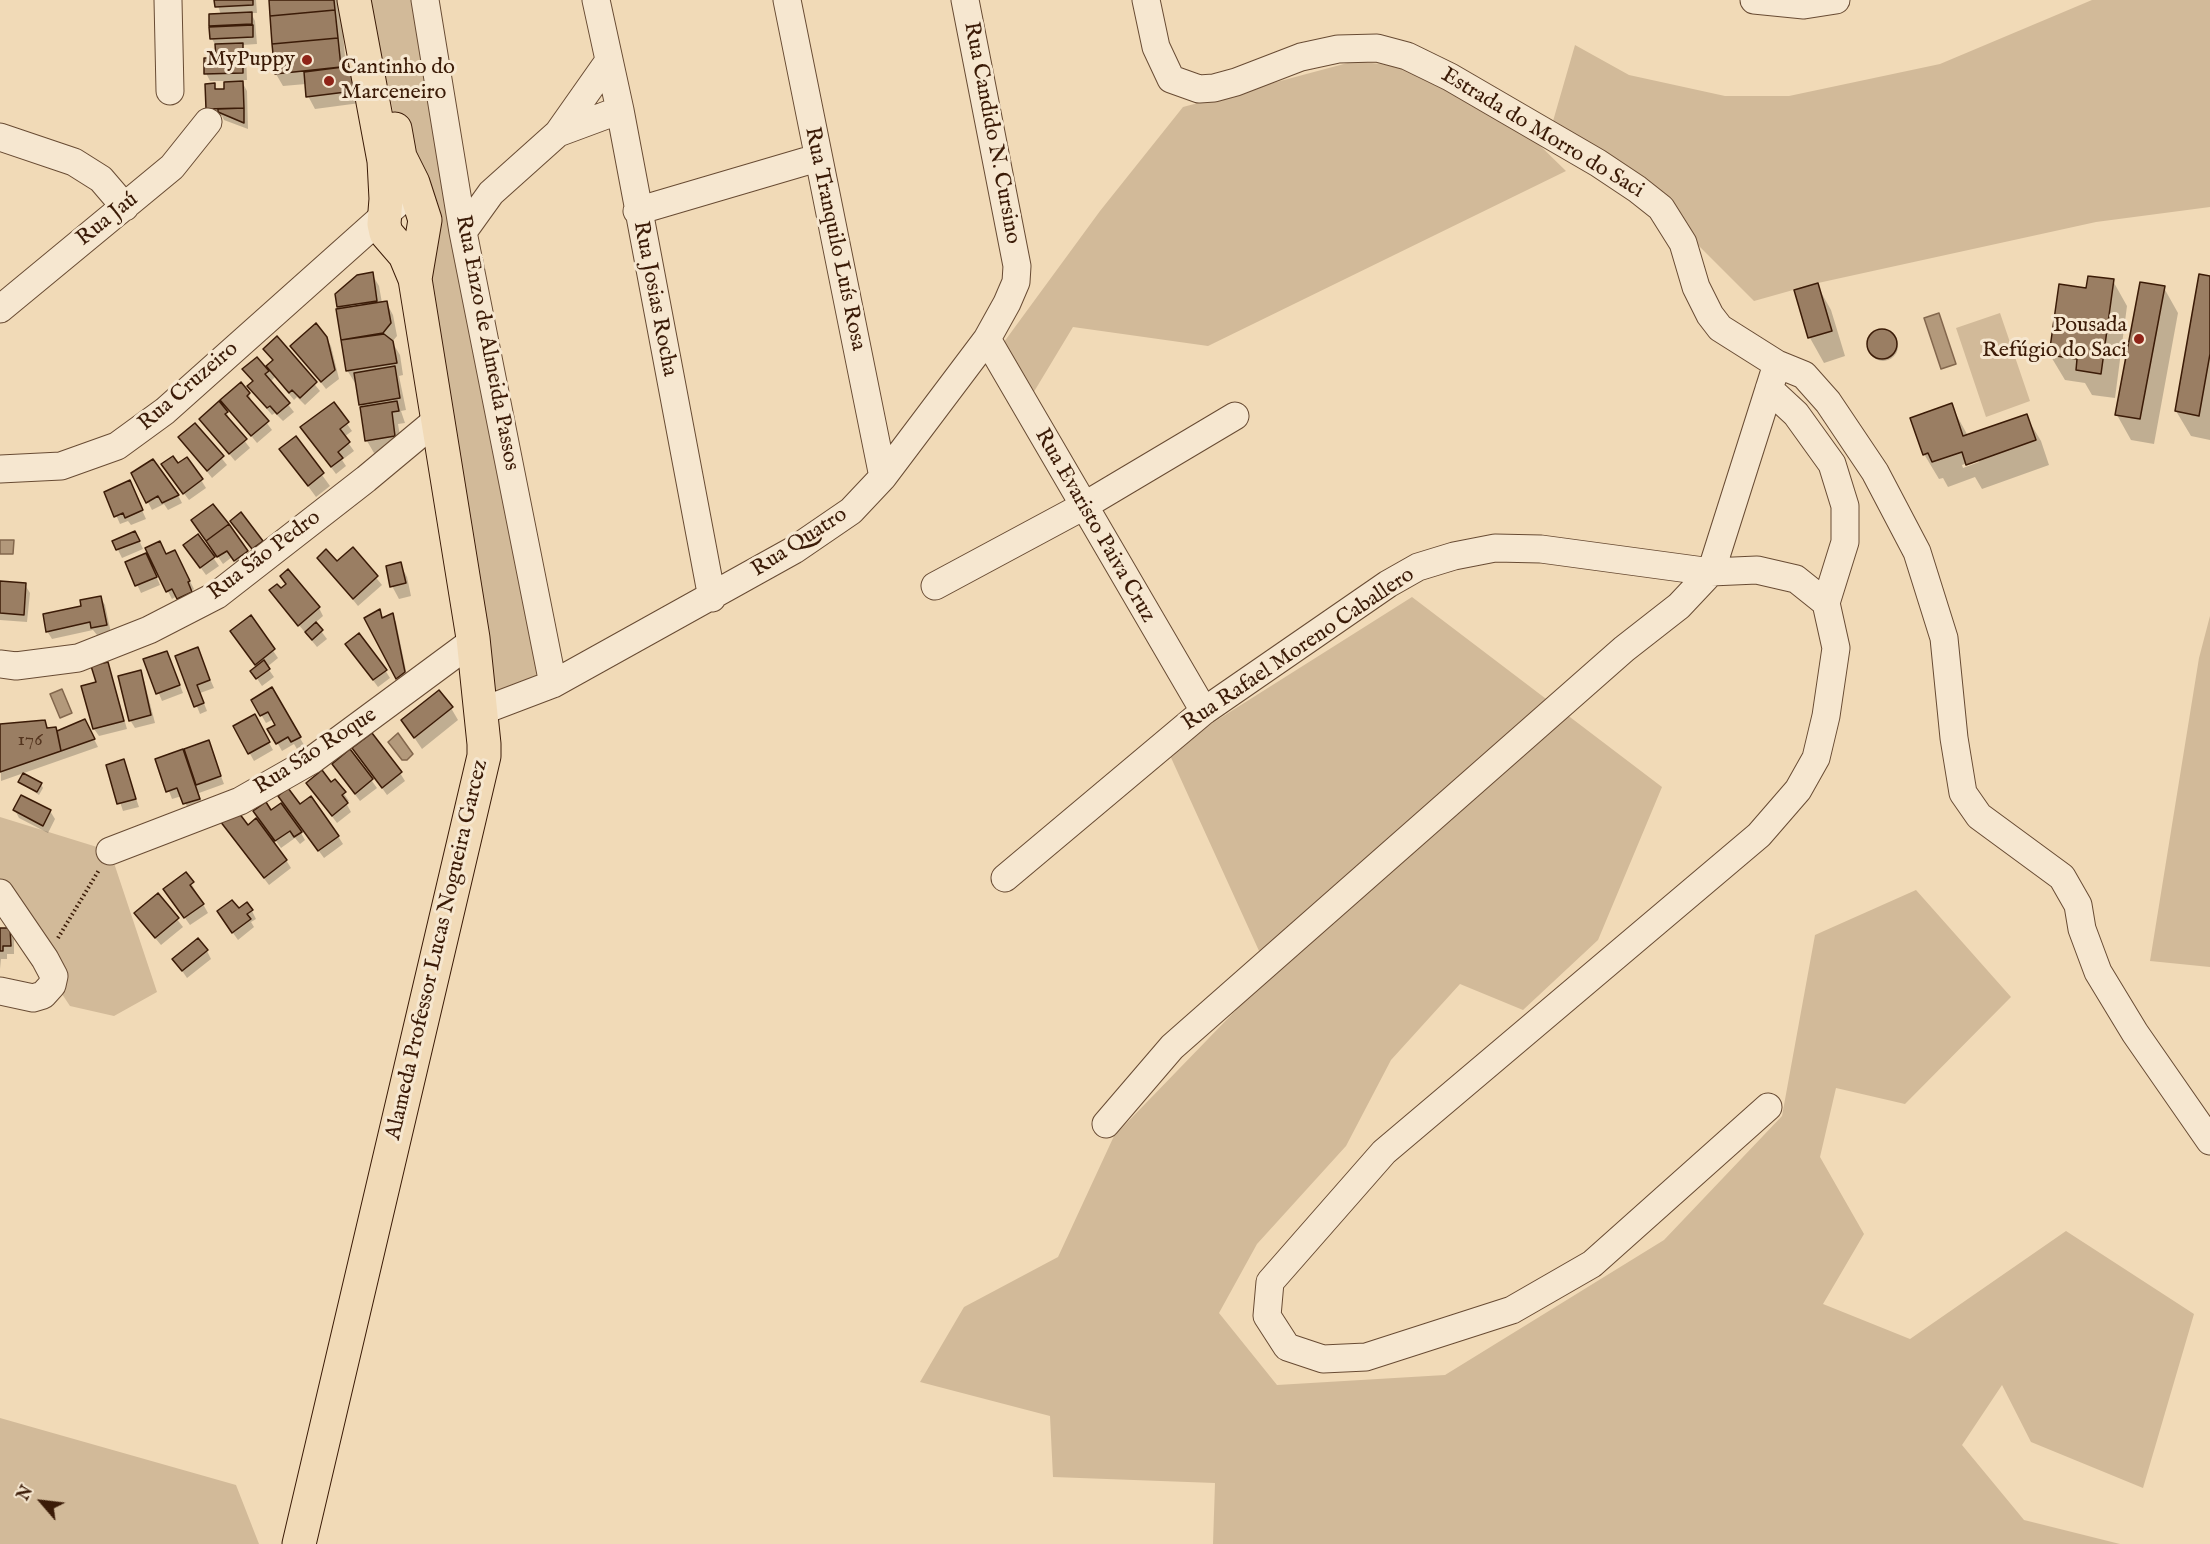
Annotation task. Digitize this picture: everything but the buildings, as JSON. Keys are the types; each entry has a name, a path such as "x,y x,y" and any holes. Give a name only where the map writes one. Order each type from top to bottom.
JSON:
{"main road":[{"path":"354,0 384,161 386,232 413,229"},
{"name":"Alameda Professor Lucas Nogueira Garcez","path":"304,1540 483,756 482,711 473,641 415,279 413,183 400,157 370,0"}],"street":[{"path":"168,0 170,91"},
{"name":"Rua Enzo de Almeida Passos","path":"425,0 463,232 553,684"},
{"name":"Rua Josias Rocha","path":"596,0 620,110 637,211 712,598"},
{"name":"Rua Tranquilo Luís Rosa","path":"787,0 883,477"},
{"name":"Rua Candido N. Cursino","path":"965,0 1017,266"},
{"name":"Estrada do Morro do Saci","path":"1146,0 1156,47 1171,79 1199,89 1214,88 1236,82 1300,57 1338,49 1377,48 1407,56 1598,163 1661,208 1683,243 1696,286 1710,315 1720,328 1773,376 1804,375 1828,402 1875,472 1917,552 1944,638 1954,738 1964,793 1979,816 2062,877 2078,905 2082,929 2098,972 2136,1033 2210,1141"},
{"path":"1754,0 1804,5 1836,0"},
{"path":"463,232 491,193 558,133 608,62"},
{"path":"558,133 620,110"},
{"name":"Rua Jaú","path":"0,309 172,167 208,122"},
{"path":"0,137 74,162 101,179 125,207"},
{"path":"637,211 817,158"},
{"path":"455,182 470,192 491,193"},
{"name":"Rua Cruzeiro","path":"0,469 61,466 117,446 165,411 385,212"},
{"path":"348,245 377,240 413,229"},
{"name":"Rua Quatro","path":"482,711 553,684 712,598 794,550 851,511 883,477 987,339 1016,282 1017,266"},
{"name":"Rua Evaristo Paiva Cruz","path":"987,339 1082,507 1204,711"},
{"path":"1106,1124 1172,1047 1624,649 1679,606 1711,572 1773,376"},
{"path":"1768,1107 1592,1264 1512,1310 1366,1357 1323,1359 1287,1347 1267,1316 1270,1282 1384,1152 1759,835 1798,790 1816,758 1826,716 1836,648 1826,603 1845,542 1845,506 1832,464 1796,414 1773,376"},
{"path":"934,586 1082,507 1235,416"},
{"name":"Rua São Pedro","path":"0,664 16,666 78,658 149,630 217,595 366,480 438,419"},
{"name":"Rua Rafael Moreno Caballero","path":"1005,878 1204,711 1388,584 1418,567 1454,556 1495,548 1541,549 1711,572 1757,570 1796,579 1826,603"},
{"name":"Rua São Roque","path":"110,851 240,801 312,760 473,641"},
{"path":"0,893 54,976 52,985 43,995 33,998 0,991"}],"path":[{"path":"45,959 110,851"}],"shaded area":[{"path":"370,0 423,0 546,682 486,707 408,184"},
{"path":"2092,0 2210,0 2210,207 2096,222 1818,283 1754,301 1661,208 1549,135 1575,45 1629,75 1725,96 1789,96 1940,64"},
{"path":"1355,61 1413,68 1523,129 1566,171 1208,346 1073,327 1032,395 1004,342 1100,211 1183,107"},
{"path":"1939,313 1956,364 1941,369 1924,318"},
{"path":"2000,313 2030,401 1986,417 1956,328"},
{"path":"0,540 14,540 13,554 0,554"},
{"path":"1412,597 1662,787 1598,940 1523,1010 1460,984 1391,1060 1346,1146 1257,1244 1219,1313 1277,1385 1445,1375 1664,1240 1782,1116 1815,935 1916,890 2011,997 1905,1104 1836,1088 1820,1157 1864,1234 1823,1304 1910,1339 2066,1231 2194,1314 2143,1488 2031,1442 2002,1385 1962,1445 2024,1520 2120,1544 1213,1544 1215,1483 1053,1477 1050,1416 920,1382 964,1307 1058,1257 1114,1136 1270,975 1168,751"},
{"path":"2210,616 2210,967 2150,961 2199,658"},
{"path":"62,689 72,713 60,718 50,694"},
{"path":"398,733 413,754 407,760 402,760 388,742"},
{"path":"0,817 110,851 157,992 114,1016 70,1006 0,901"},
{"path":"0,1418 236,1485 259,1544 0,1544"}],"place":[{"name":"MyPuppy","path":"307,60"},
{"name":"Cantinho do Marceneiro","path":"329,81"},
{"name":"Pousada Refúgio do Saci","path":"2139,339"}]}
